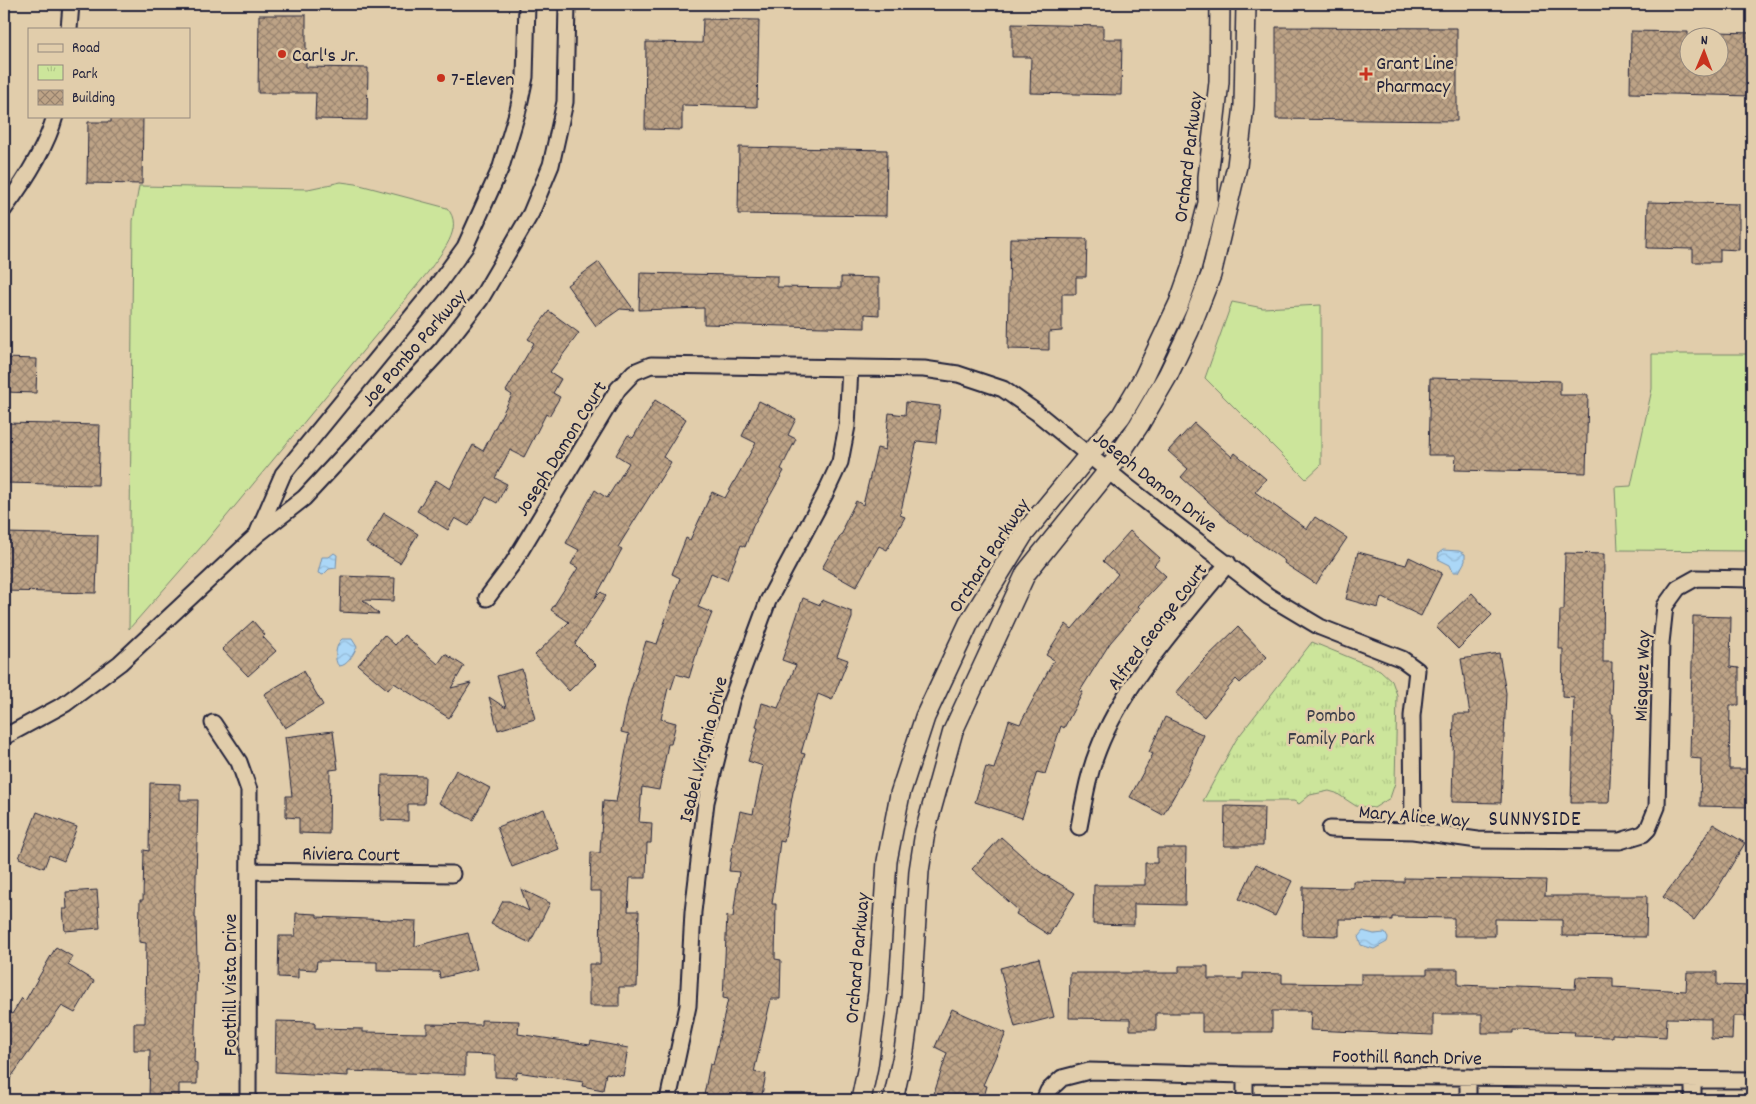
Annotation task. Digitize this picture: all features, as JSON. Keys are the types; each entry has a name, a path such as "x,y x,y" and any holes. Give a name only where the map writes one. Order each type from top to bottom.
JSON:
{"street":[{"path":"69,28 71,4"},
{"name":"Joe Pombo Parkway","path":"258,534 283,474 436,286 465,247 501,167 518,110 525,77 527,4"},
{"name":"Joe Pombo Parkway","path":"4,737 65,704 120,663 258,534 304,498 441,350 485,292 531,213 550,165 565,102 567,4"},
{"name":"Orchard Parkway","path":"861,1100 868,1066 878,992 887,861 900,794 925,717 969,623 1023,535 1121,416 1144,377 1179,303 1195,254 1208,203 1208,177 1219,82 1220,4"},
{"name":"Orchard Parkway","path":"893,1100 904,1051 911,999 919,871 925,832 954,731 1026,573 1108,471 1139,425 1168,375 1211,275 1237,166 1244,105 1246,4"},
{"path":"4,209 17,192 45,143 54,118"},
{"name":"Joseph Damon Court","path":"487,598 513,563 618,389 634,372 651,365 695,366"},
{"name":"Joseph Damon Drive","path":"695,366 924,369 958,374 1003,390 1036,412 1268,596 1320,626 1402,659 1417,670 1412,716 1412,831"},
{"name":"Isabel Virginia Drive","path":"668,1100 688,1006 693,912 706,802 731,701 768,601 840,462 847,426 850,368"},
{"name":"Alfred George Court","path":"1079,827 1086,787 1098,748 1119,708 1158,650 1228,563"},
{"name":"Misquez Way","path":"1643,834 1648,829 1657,807 1661,643 1665,606 1678,588 1696,578 1748,579"},
{"name":"Foothill Vista Drive","path":"213,723 239,762 249,790 248,1100"},
{"name":"Mary Alice Way","path":"1330,829 1412,831 1488,840 1620,841 1643,834"},
{"name":"Riviera Court","path":"249,871 452,874"},
{"name":"Foothill Ranch Drive","path":"1044,1100 1048,1091 1062,1078 1089,1071 1245,1075 1752,1080"},
{"path":"1245,1075 1245,1100"},
{"path":"1468,1077 1468,1100"},
{"path":"1693,1080 1693,1100"}],"green space":[{"path":"341,182 356,184 447,208 452,216 453,224 449,240 428,272 202,546 129,629 133,221 139,186 308,189"},
{"path":"1232,302 1263,308 1321,305 1321,465 1306,479 1205,378"},
{"path":"1652,354 1752,354 1752,551 1618,550 1615,487 1631,486 1652,389"},
{"name":"Pombo Family Park","path":"1312,642 1380,670 1392,681 1397,695 1395,783 1390,798 1374,808 1356,806 1336,793 1329,791 1310,795 1299,804 1294,801 1203,801 1236,740"}],"water":[{"path":"1443,550 1459,551 1465,554 1465,561 1459,572 1453,572 1450,565 1438,559 1439,553"},
{"path":"334,553 337,555 336,568 329,569 323,575 318,573 322,557 329,557"},
{"path":"342,639 352,639 357,647 348,662 339,666 336,660 336,652 338,644"},
{"path":"1363,931 1374,934 1385,933 1388,938 1387,942 1374,949 1361,945 1358,937"}],"building":[{"path":"259,15 306,15 306,67 368,68 367,120 315,119 316,93 258,93"},
{"path":"703,19 759,20 757,107 682,105 682,130 645,129 646,42 702,43"},
{"path":"1012,24 1103,26 1103,39 1122,39 1121,95 1030,93 1031,57 1012,57"},
{"name":"Grant Line Pharmacy","path":"1276,27 1457,28 1457,121 1276,119"},
{"path":"1631,31 1678,32 1678,78 1728,78 1728,32 1752,33 1752,96 1630,93"},
{"path":"111,118 143,118 142,184 87,183 88,122 111,122"},
{"path":"739,147 887,150 886,216 738,214"},
{"path":"1648,202 1739,204 1739,250 1720,249 1720,262 1693,262 1693,249 1647,248"},
{"path":"1010,238 1087,239 1086,277 1076,277 1076,294 1062,294 1062,331 1049,332 1049,350 1008,349"},
{"path":"599,262 634,310 620,309 596,326 567,285"},
{"path":"640,273 777,276 777,287 841,288 841,277 879,278 879,315 865,314 865,328 704,324 704,308 639,310"},
{"path":"549,311 579,333 550,372 561,379 553,393 560,397 549,416 546,414 524,457 510,450 495,478 507,484 497,503 486,497 469,526 455,518 448,530 417,511 436,480 450,489 473,445 483,451 512,395 506,391 534,343 528,339"},
{"path":"4,358 37,359 36,393 4,392"},
{"path":"1430,378 1560,381 1560,395 1588,395 1586,473 1455,470 1456,455 1428,455"},
{"path":"655,400 686,419 663,457 671,462 618,547 622,549 595,598 601,592 606,596 575,644 596,665 569,691 535,655 569,622 551,610 578,568 571,564 579,550 566,543 595,490 607,498 629,463 616,455 628,435 633,438"},
{"path":"759,401 796,419 788,435 796,439 781,469 784,471 753,526 745,547 741,545 727,580 711,573 698,607 712,613 699,645 689,678 676,674 671,689 668,688 661,719 676,723 671,744 668,744 659,790 642,787 639,822 652,823 651,843 647,843 646,878 630,878 628,911 639,911 637,987 619,987 619,1006 589,1006 589,964 600,964 601,891 590,891 591,852 600,853 603,801 616,802 629,734 621,732 628,700 646,641 657,644 680,578 672,574 686,538 690,540 712,492 725,498 756,443 742,436"},
{"path":"906,402 940,406 936,443 917,441 900,515 905,517 887,550 879,546 856,587 822,568 845,528 843,527 856,501 863,505 877,448 885,450 889,413 905,415"},
{"path":"4,423 100,425 98,485 4,483"},
{"path":"1194,423 1232,457 1235,453 1266,479 1255,492 1307,529 1315,517 1347,538 1316,584 1284,563 1285,561 1230,522 1181,477 1188,469 1168,451"},
{"path":"384,513 418,534 400,563 366,543"},
{"path":"1130,531 1160,558 1154,565 1166,576 1138,606 1140,608 1110,643 1080,691 1083,692 1064,728 1061,726 1045,774 1037,772 1022,818 975,802 986,767 994,769 1009,720 1020,724 1054,660 1046,655 1066,624 1072,629 1118,574 1103,561"},
{"path":"4,533 98,535 96,593 4,591"},
{"path":"1358,552 1406,565 1409,557 1442,573 1421,616 1381,597 1378,608 1346,599"},
{"path":"1565,553 1604,554 1603,662 1612,662 1611,714 1613,714 1609,803 1571,803 1574,698 1562,697 1563,649 1559,649 1560,610 1564,610"},
{"path":"341,576 395,578 394,601 363,600 379,614 340,612"},
{"path":"1472,593 1492,615 1458,649 1436,627"},
{"path":"803,598 820,605 822,600 852,612 852,618 837,656 848,660 832,700 818,694 801,753 805,754 793,792 784,842 780,841 772,904 776,904 775,959 781,960 780,999 771,999 754,1072 766,1074 761,1100 703,1100 710,1064 713,1065 728,999 723,998 727,916 733,917 739,872 729,871 732,850 740,811 753,814 763,766 748,761 758,728 756,727 762,703 778,708 796,665 782,660"},
{"path":"1693,616 1731,617 1730,667 1739,668 1739,705 1730,705 1729,769 1748,769 1748,807 1700,806 1701,759 1690,758"},
{"path":"253,621 265,635 263,637 276,651 248,676 222,649"},
{"path":"1238,627 1267,657 1240,683 1236,679 1204,717 1176,693 1202,662"},
{"path":"384,635 395,645 404,635 438,664 445,654 464,666 451,688 471,683 449,718 394,683 388,690 358,665"},
{"path":"1499,653 1506,693 1501,803 1452,802 1454,714 1470,714 1461,659"},
{"path":"522,669 535,719 498,730 489,697 506,708 497,676"},
{"path":"303,671 323,705 285,728 264,694"},
{"path":"1165,717 1204,735 1189,770 1163,815 1130,797 1153,754 1149,752"},
{"path":"333,731 338,769 330,770 329,834 299,833 299,818 286,817 286,796 292,796 285,737"},
{"path":"456,770 490,788 473,820 439,803"},
{"path":"382,775 425,776 424,804 408,804 408,821 381,820"},
{"path":"150,783 180,784 180,800 198,800 194,1062 197,1063 197,1084 179,1084 179,1100 149,1100 150,1050 134,1050 134,1023 145,1023 146,943 139,942 140,900 143,900 144,850 149,851"},
{"path":"1225,806 1264,807 1263,846 1224,846"},
{"path":"544,809 559,849 512,867 497,827"},
{"path":"37,812 77,827 64,861 49,855 44,868 19,858"},
{"path":"1713,824 1745,843 1716,891 1694,920 1663,897 1688,864"},
{"path":"1001,837 1040,872 1075,893 1049,935 1016,914 1018,910 972,869"},
{"path":"1157,848 1186,848 1185,905 1134,904 1134,925 1093,924 1094,885 1145,885 1145,863 1157,863"},
{"path":"1256,864 1292,881 1275,916 1239,899"},
{"path":"1404,878 1546,880 1545,896 1647,896 1646,937 1562,936 1562,920 1495,919 1495,936 1454,936 1454,918 1392,917 1392,920 1339,919 1339,936 1302,935 1303,887 1353,888 1353,881 1404,882"},
{"path":"521,889 550,903 530,943 491,924 503,901 509,901 529,911"},
{"path":"97,890 100,928 65,931 63,909 67,909 66,892"},
{"path":"296,913 317,914 317,917 416,921 415,946 468,933 477,969 440,978 439,972 377,971 377,962 317,961 316,970 298,969 298,978 278,977 279,936 295,936"},
{"path":"56,947 73,957 68,965 94,981 75,1013 62,1006 4,1087 4,1008 12,1014 22,998 25,1001"},
{"path":"1039,958 1054,1017 1015,1027 1000,968"},
{"path":"1179,966 1208,966 1208,979 1243,979 1243,973 1282,974 1282,983 1361,984 1361,974 1427,974 1427,969 1458,969 1458,985 1575,989 1576,977 1613,978 1613,987 1686,991 1687,972 1717,972 1717,985 1752,986 1752,1016 1733,1016 1732,1040 1711,1039 1711,1019 1667,1018 1666,1037 1612,1034 1612,1037 1574,1036 1575,1032 1513,1030 1513,1033 1482,1033 1482,1014 1433,1014 1433,1035 1310,1030 1311,1011 1272,1011 1272,1032 1202,1032 1202,1013 1156,1013 1156,1030 1130,1030 1130,1019 1069,1018 1070,973 1179,973"},
{"path":"952,1009 1006,1033 983,1085 987,1086 983,1100 932,1100 947,1053 935,1047"},
{"path":"481,1020 519,1021 518,1034 590,1045 591,1041 628,1048 623,1076 606,1073 603,1090 582,1086 583,1082 517,1072 516,1078 495,1077 495,1055 465,1054 465,1075 348,1071 348,1076 275,1072 276,1021 315,1022 315,1028 363,1029 363,1032 427,1033 427,1024 481,1025"}],"place":[{"name":"Carl's Jr.","path":"282,54"},
{"name":"Grant Line Pharmacy","path":"1366,74"},
{"name":"7-Eleven","path":"441,78"}],"district":[{"name":"SUNNYSIDE","path":"1535,818"}]}
